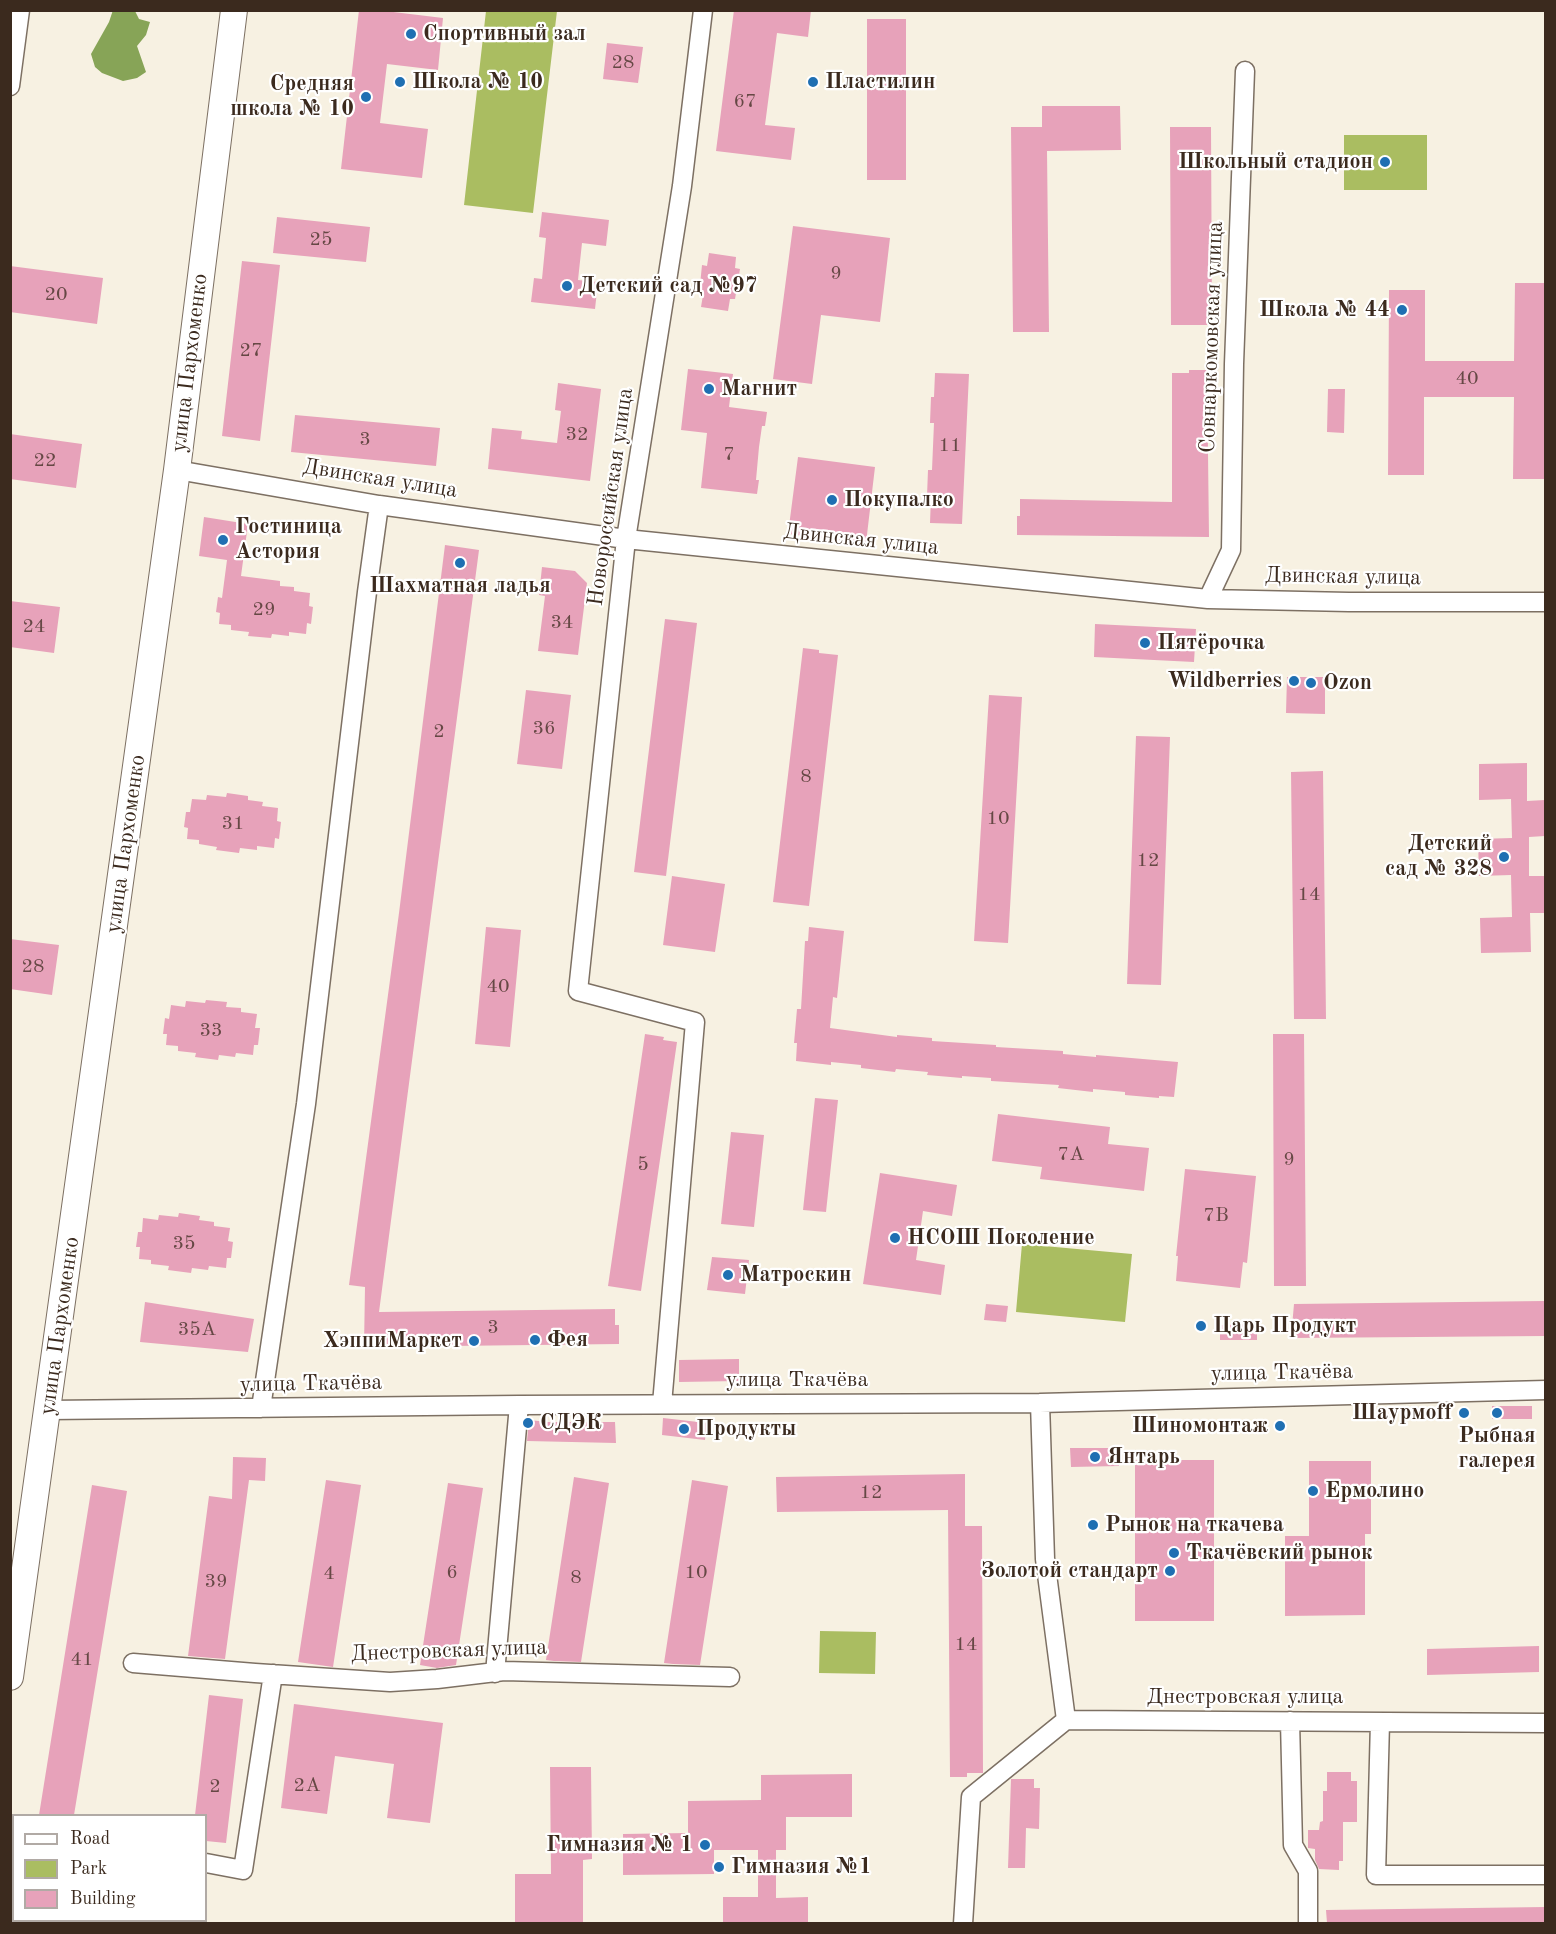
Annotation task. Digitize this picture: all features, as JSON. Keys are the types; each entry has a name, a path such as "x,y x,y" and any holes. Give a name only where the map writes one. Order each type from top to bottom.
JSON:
{"street":[{"path":"10,86 20,10"},
{"name":"улица Пархоменко","path":"10,1677 177,470 234,10"},
{"name":"Новороссийская улица","path":"662,1404 696,1022 578,991 626,539 682,186 703,10"},
{"name":"Совнаркомовская улица","path":"1208,599 1231,550 1234,364 1245,71"},
{"name":"Двинская улица","path":"177,470 379,505 626,539 1208,599 1545,602"},
{"path":"261,1408 306,1104 379,505"},
{"name":"улица Ткачёва","path":"48,1410 1040,1403 1545,1390"},
{"path":"963,1923 971,1797 1066,1720 1045,1559 1040,1403"},
{"path":"495,1673 519,1405"},
{"name":"Днестровская улица","path":"133,1663 390,1682 516,1671 730,1677"},
{"path":"207,1863 243,1870 273,1674"},
{"name":"Днестровская улица","path":"1066,1720 1545,1723"},
{"path":"1290,1721 1293,1845 1308,1871 1308,1923"},
{"path":"1380,1722 1376,1875 1545,1875"}],"green space":[{"path":"113,10 135,11 139,19 150,22 146,35 137,46 146,72 137,78 123,81 102,73 95,67 91,54"},
{"path":"486,11 557,11 533,213 464,205"},
{"name":"Школьный стадион","path":"1344,135 1427,135 1427,190 1344,190"},
{"path":"1022,1244 1132,1254 1125,1322 1016,1312"},
{"path":"820,1631 876,1632 875,1674 819,1673"}],"building":[{"name":"Средняя школа № 10","path":"359,10 443,18 438,70 387,64 380,123 428,129 422,178 341,169"},
{"path":"734,10 811,10 808,37 777,33 765,125 795,128 791,160 716,151"},
{"path":"867,19 906,19 906,180 867,180"},
{"path":"607,43 643,47 638,83 603,79"},
{"path":"1042,106 1120,106 1121,150 1047,151 1049,332 1013,332 1011,127 1042,127"},
{"path":"1170,127 1211,127 1212,325 1171,325"},
{"name":"Детский сад №97","path":"542,212 609,220 606,246 582,243 578,280 598,282 595,309 531,302 534,278 542,279 546,238 539,237"},
{"path":"277,217 370,227 366,262 273,253"},
{"path":"793,226 890,238 880,322 821,315 812,384 773,379"},
{"path":"709,253 736,257 735,268 740,269 735,299 730,299 728,311 701,307 703,295 699,295 702,265 707,266"},
{"path":"242,261 280,265 260,441 222,436"},
{"path":"10,266 103,278 97,324 10,312"},
{"path":"1515,283 1545,283 1545,479 1513,479 1514,397 1424,397 1424,475 1388,475 1389,290 1425,290 1425,361 1514,361"},
{"path":"688,369 733,374 729,407 767,412 759,447 757,494 701,488 707,433 681,430"},
{"path":"1189,370 1207,370 1209,537 1017,535 1020,499 1172,502 1172,373 1189,373"},
{"path":"935,373 969,374 962,524 930,523 931,496 927,496 928,470 932,470 934,423 930,423"},
{"path":"558,383 601,389 590,481 488,469 492,428 522,431 521,439 557,443 561,411 555,410"},
{"path":"1328,389 1345,389 1344,433 1327,432"},
{"path":"295,415 440,428 436,466 291,452"},
{"path":"10,434 82,444 76,488 10,479"},
{"name":"Покупалко","path":"798,457 875,467 866,543 788,534"},
{"path":"204,517 248,524 241,576 280,581 280,586 294,587 294,591 310,593 309,606 313,607 311,624 307,623 306,634 289,632 289,636 272,634 271,638 248,636 249,632 231,630 231,625 219,624 220,613 216,612 218,597 222,598 227,560 199,556"},
{"path":"445,545 479,550 379,1312 615,1309 615,1325 619,1325 619,1344 364,1347 365,1287 349,1285"},
{"path":"542,567 575,571 587,583 578,655 538,651 545,596 539,595"},
{"path":"10,601 60,607 54,653 10,647"},
{"path":"665,619 697,623 666,876 634,872"},
{"name":"Пятёрочка","path":"1095,624 1196,629 1194,662 1094,657"},
{"path":"803,648 838,655 809,906 773,902"},
{"path":"1287,677 1325,677 1325,714 1286,713"},
{"path":"526,690 571,695 562,769 517,764"},
{"path":"989,695 1022,697 1008,943 974,941"},
{"path":"1136,736 1170,737 1161,985 1127,984"},
{"name":"Детский сад № 328","path":"1527,763 1527,801 1545,800 1545,836 1529,837 1529,876 1545,876 1545,913 1530,913 1531,952 1481,953 1480,918 1512,917 1511,875 1479,876 1478,839 1512,838 1511,799 1479,800 1479,764"},
{"path":"1323,771 1326,1019 1294,1019 1291,772"},
{"path":"227,793 248,796 248,800 263,802 262,806 278,808 277,821 281,822 279,839 275,838 274,848 257,846 257,850 240,848 239,853 216,850 217,847 199,844 199,840 187,839 188,828 184,827 186,812 190,812 192,799 206,800 207,795 226,797"},
{"path":"672,876 725,884 715,952 663,945"},
{"path":"486,927 521,930 510,1047 475,1044"},
{"path":"809,927 844,931 837,998 833,997 830,1028 897,1037 897,1035 932,1038 932,1041 1063,1051 1063,1054 1178,1062 1174,1097 1125,1095 1125,1092 1093,1089 1093,1092 1058,1088 1059,1085 991,1081 991,1078 927,1075 928,1072 896,1069 895,1072 861,1068 861,1065 831,1062 831,1065 796,1061 797,1043 794,1043 797,1009 801,1009 805,941 808,941"},
{"path":"10,939 59,945 52,995 10,989"},
{"path":"206,1000 227,1002 226,1007 241,1008 241,1012 257,1014 255,1028 260,1028 258,1045 254,1045 253,1055 236,1053 235,1057 219,1055 218,1060 195,1057 196,1053 178,1051 178,1046 166,1045 167,1034 163,1034 165,1018 169,1019 171,1005 185,1007 186,1001 205,1003"},
{"path":"645,1034 677,1042 641,1291 608,1286"},
{"path":"1273,1034 1304,1034 1306,1286 1274,1286"},
{"path":"815,1098 838,1100 826,1212 803,1210"},
{"path":"998,1114 1110,1127 1108,1144 1149,1148 1144,1191 1040,1179 1042,1167 992,1161"},
{"path":"731,1132 764,1135 754,1227 721,1224"},
{"path":"1185,1169 1256,1176 1247,1263 1243,1262 1240,1288 1176,1281 1178,1256 1176,1256"},
{"name":"НСОШ Поколение","path":"880,1173 957,1185 952,1216 923,1211 916,1260 945,1265 941,1295 863,1284"},
{"path":"179,1213 200,1216 199,1220 214,1222 214,1226 230,1228 228,1241 233,1242 231,1258 227,1258 226,1268 209,1266 208,1270 192,1268 191,1273 168,1270 169,1266 151,1264 151,1260 139,1259 140,1247 136,1247 138,1232 142,1232 143,1218 158,1220 159,1215 178,1217"},
{"name":"Матроскин","path":"712,1257 749,1260 745,1294 707,1290"},
{"path":"1544,1301 1545,1336 1291,1338 1294,1304"},
{"path":"145,1302 254,1319 248,1352 140,1342"},
{"path":"986,1304 1008,1306 1006,1322 984,1320"},
{"path":"1257,1324 1257,1340 1220,1340 1220,1325"},
{"path":"739,1359 739,1381 679,1382 679,1360"},
{"path":"1492,1406 1532,1406 1532,1419 1492,1419"},
{"name":"Продукты","path":"663,1418 707,1423 705,1440 662,1435"},
{"path":"529,1420 615,1422 616,1443 527,1441"},
{"name":"Янтарь","path":"1070,1448 1119,1448 1119,1466 1071,1467"},
{"path":"233,1457 266,1458 265,1481 249,1480 225,1659 188,1656 209,1496 232,1499"},
{"name":"Ткачёвский рынок","path":"1135,1460 1214,1460 1214,1621 1135,1621"},
{"path":"1309,1461 1371,1461 1371,1534 1365,1534 1365,1615 1285,1616 1285,1536 1309,1536"},
{"path":"965,1474 965,1526 982,1526 983,1773 967,1773 967,1777 950,1777 948,1510 777,1512 776,1477"},
{"path":"574,1477 609,1483 581,1662 546,1660"},
{"path":"326,1480 361,1485 333,1667 298,1662"},
{"path":"692,1480 728,1486 700,1665 664,1663"},
{"path":"448,1483 483,1488 456,1665 437,1668 420,1665"},
{"path":"92,1485 127,1491 74,1814 39,1814"},
{"path":"1539,1646 1539,1672 1427,1675 1427,1649"},
{"path":"209,1695 243,1699 226,1843 207,1841 207,1814 195,1814"},
{"path":"294,1704 443,1723 430,1823 387,1818 394,1764 335,1756 327,1814 281,1808"},
{"path":"550,1767 591,1767 592,1859 583,1860 583,1923 515,1923 515,1874 551,1874"},
{"path":"1327,1772 1351,1772 1351,1781 1357,1781 1357,1822 1343,1822 1343,1861 1339,1861 1339,1870 1319,1869 1315,1860 1315,1849 1308,1848 1308,1830 1319,1830 1320,1822 1323,1821 1323,1791 1327,1791"},
{"name":"Гимназия № 1","path":"852,1774 852,1817 786,1817 786,1850 776,1850 776,1898 808,1897 808,1923 723,1923 723,1897 758,1897 758,1850 714,1850 714,1874 623,1875 623,1834 688,1833 688,1801 761,1800 761,1775"},
{"path":"1011,1779 1034,1779 1034,1788 1040,1788 1039,1829 1026,1828 1025,1868 1008,1868"},
{"path":"1545,1907 1545,1923 1327,1923 1326,1910"}],"place":[{"name":"Спортивный зал","path":"411,34"},
{"name":"Школа № 10","path":"400,82"},
{"name":"Пластилин","path":"813,82"},
{"name":"Средняя школа № 10","path":"366,97"},
{"name":"Школьный стадион","path":"1385,162"},
{"name":"Детский сад №97","path":"567,286"},
{"name":"Школа № 44","path":"1402,310"},
{"name":"Магнит","path":"709,389"},
{"name":"Покупалко","path":"832,500"},
{"name":"Гостиница Астория","path":"223,540"},
{"name":"Шахматная ладья","path":"460,563"},
{"name":"Пятёрочка","path":"1145,643"},
{"name":"Wildberries","path":"1294,681"},
{"name":"Ozon","path":"1311,683"},
{"name":"Детский сад № 328","path":"1504,857"},
{"name":"НСОШ Поколение","path":"895,1238"},
{"name":"Матроскин","path":"728,1275"},
{"name":"Царь Продукт","path":"1201,1326"},
{"name":"Фея","path":"535,1340"},
{"name":"ХэппиМаркет","path":"474,1341"},
{"name":"Шаурмоff","path":"1464,1413"},
{"name":"Рыбная галерея","path":"1497,1413"},
{"name":"СДЭК","path":"528,1423"},
{"name":"Шиномонтаж","path":"1280,1426"},
{"name":"Продукты","path":"684,1429"},
{"name":"Янтарь","path":"1095,1457"},
{"name":"Ермолино","path":"1313,1491"},
{"name":"Рынок на ткачева","path":"1093,1525"},
{"name":"Ткачёвский рынок","path":"1174,1553"},
{"name":"Золотой стандарт","path":"1170,1571"},
{"name":"Гимназия № 1","path":"705,1845"},
{"name":"Гимназия №1","path":"719,1867"}]}
